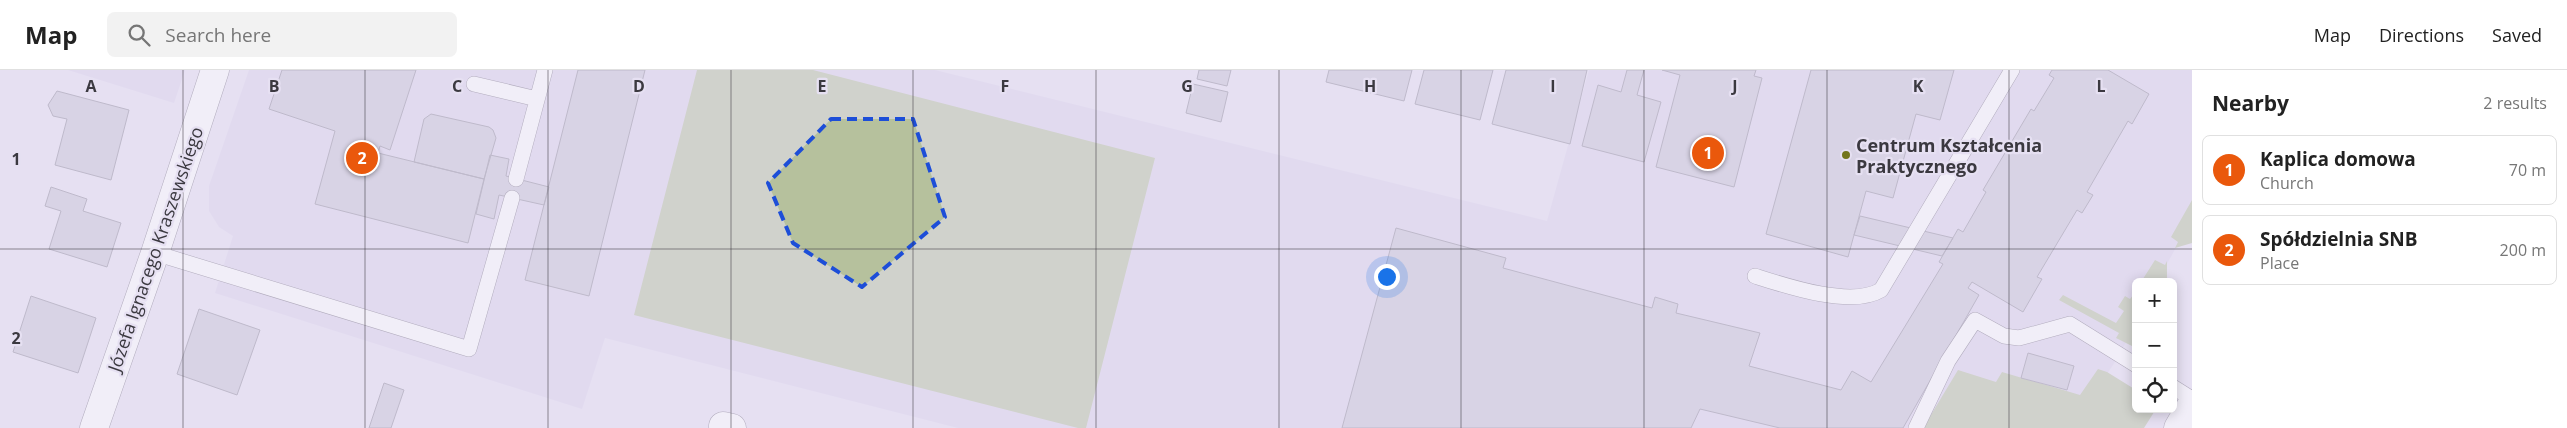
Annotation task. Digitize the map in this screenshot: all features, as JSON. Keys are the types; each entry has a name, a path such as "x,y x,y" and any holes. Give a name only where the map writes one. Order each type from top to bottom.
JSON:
{"street":[{"name":"Józefa Ignacego Kraszewskiego","path":"94,428 155,253 215,70"},
{"path":"2178,428 2192,404"}],"lane":[{"path":"516,179 545,70"},
{"path":"1755,276 1799,290 1853,297 1866,297 1880,290 2012,70"},
{"path":"474,84 537,99"},
{"path":"155,253 469,348 512,198"},
{"path":"1916,428 1971,318 2004,336 2019,338 2070,324 2132,363"},
{"path":"2177,390 2192,399"}],"highlighted area":[{"path":"831,119 913,119 945,217 862,287 793,243 768,183"}],"shaded area":[{"path":"68,70 185,70 174,103"},
{"path":"249,70 935,70 1547,221 1589,70 2192,70 2192,232 2184,233 2159,278 2132,278 2132,330 2119,356 2071,428 958,428 605,338 582,409 215,293 233,236 219,227 209,211 209,186"}],"green space":[{"path":"697,70 813,70 1155,158 1086,428 1078,428 634,315"},
{"path":"2192,200 2192,243 2175,248 2178,242 2171,237"},
{"path":"2155,260 2165,265 2167,261 2167,278 2144,278"},
{"path":"2063,295 2116,323 2124,311 2118,307 2125,296 2130,299 2132,296 2132,346 2116,338 2119,333 2059,300"},
{"path":"2098,369 2107,372 2132,388 2132,413 2153,413 2144,428 1923,428 1958,370 1996,382 2002,372 2080,395"}],"building":[{"path":"282,70 416,70 390,150 380,146 378,153 484,179 468,243 315,204 335,131 269,109"},
{"path":"578,70 645,70 589,296 525,280"},
{"path":"1199,70 1231,70 1227,86 1197,79"},
{"path":"1329,70 1412,70 1404,101 1326,82"},
{"path":"1424,70 1493,70 1480,120 1415,104"},
{"path":"1506,70 1587,70 1570,144 1492,124"},
{"path":"1627,70 1644,70 1637,95 1661,102 1644,162 1582,146 1598,85 1621,92"},
{"path":"1662,70 1756,70 1754,76 1762,78 1734,187 1656,167 1680,75"},
{"name":"Centrum Kształcenia Praktycznego","path":"1811,70 1954,70 1940,120 1916,114 1893,198 1866,191 1848,257 1766,234"},
{"path":"2052,70 2108,70 2149,94 2132,124 2128,121 2087,192 2093,195 2082,213 2077,210 2037,277 2042,279 2023,312 1972,282 1968,288 1979,295 1903,428 1780,428 1700,409 1691,428 1342,428 1396,228 1506,258 1503,268 1652,308 1655,297 1678,304 1676,313 1760,333 1749,366 1841,390 1852,371 1871,382 1943,264 1939,262 1958,229 1963,232 1986,192 1983,190 2031,109 2034,111 2054,78 2049,75"},
{"path":"1193,84 1228,92 1221,122 1186,113"},
{"path":"57,91 129,110 111,180 55,165 67,119 53,116 48,105"},
{"path":"431,114 489,127 493,130 496,138 484,179 414,162 424,119"},
{"path":"490,155 509,159 506,176 549,187 544,205 499,195 494,219 476,214"},
{"path":"51,187 87,199 83,211 121,223 107,267 49,249 61,211 45,206"},
{"path":"1860,216 1953,238 1942,256 1854,235"},
{"path":"31,296 96,318 78,373 13,352"},
{"path":"199,309 260,330 237,395 177,374"},
{"path":"2028,353 2074,366 2067,390 2021,378"},
{"path":"384,383 404,390 391,428 369,428"}],"place":[{"name":"Kaplica domowa","path":"1708,153"},
{"name":"Centrum Kształcenia Praktycznego","path":"1846,155"},
{"name":"Spółdzielnia SNB","path":"362,158"}]}
